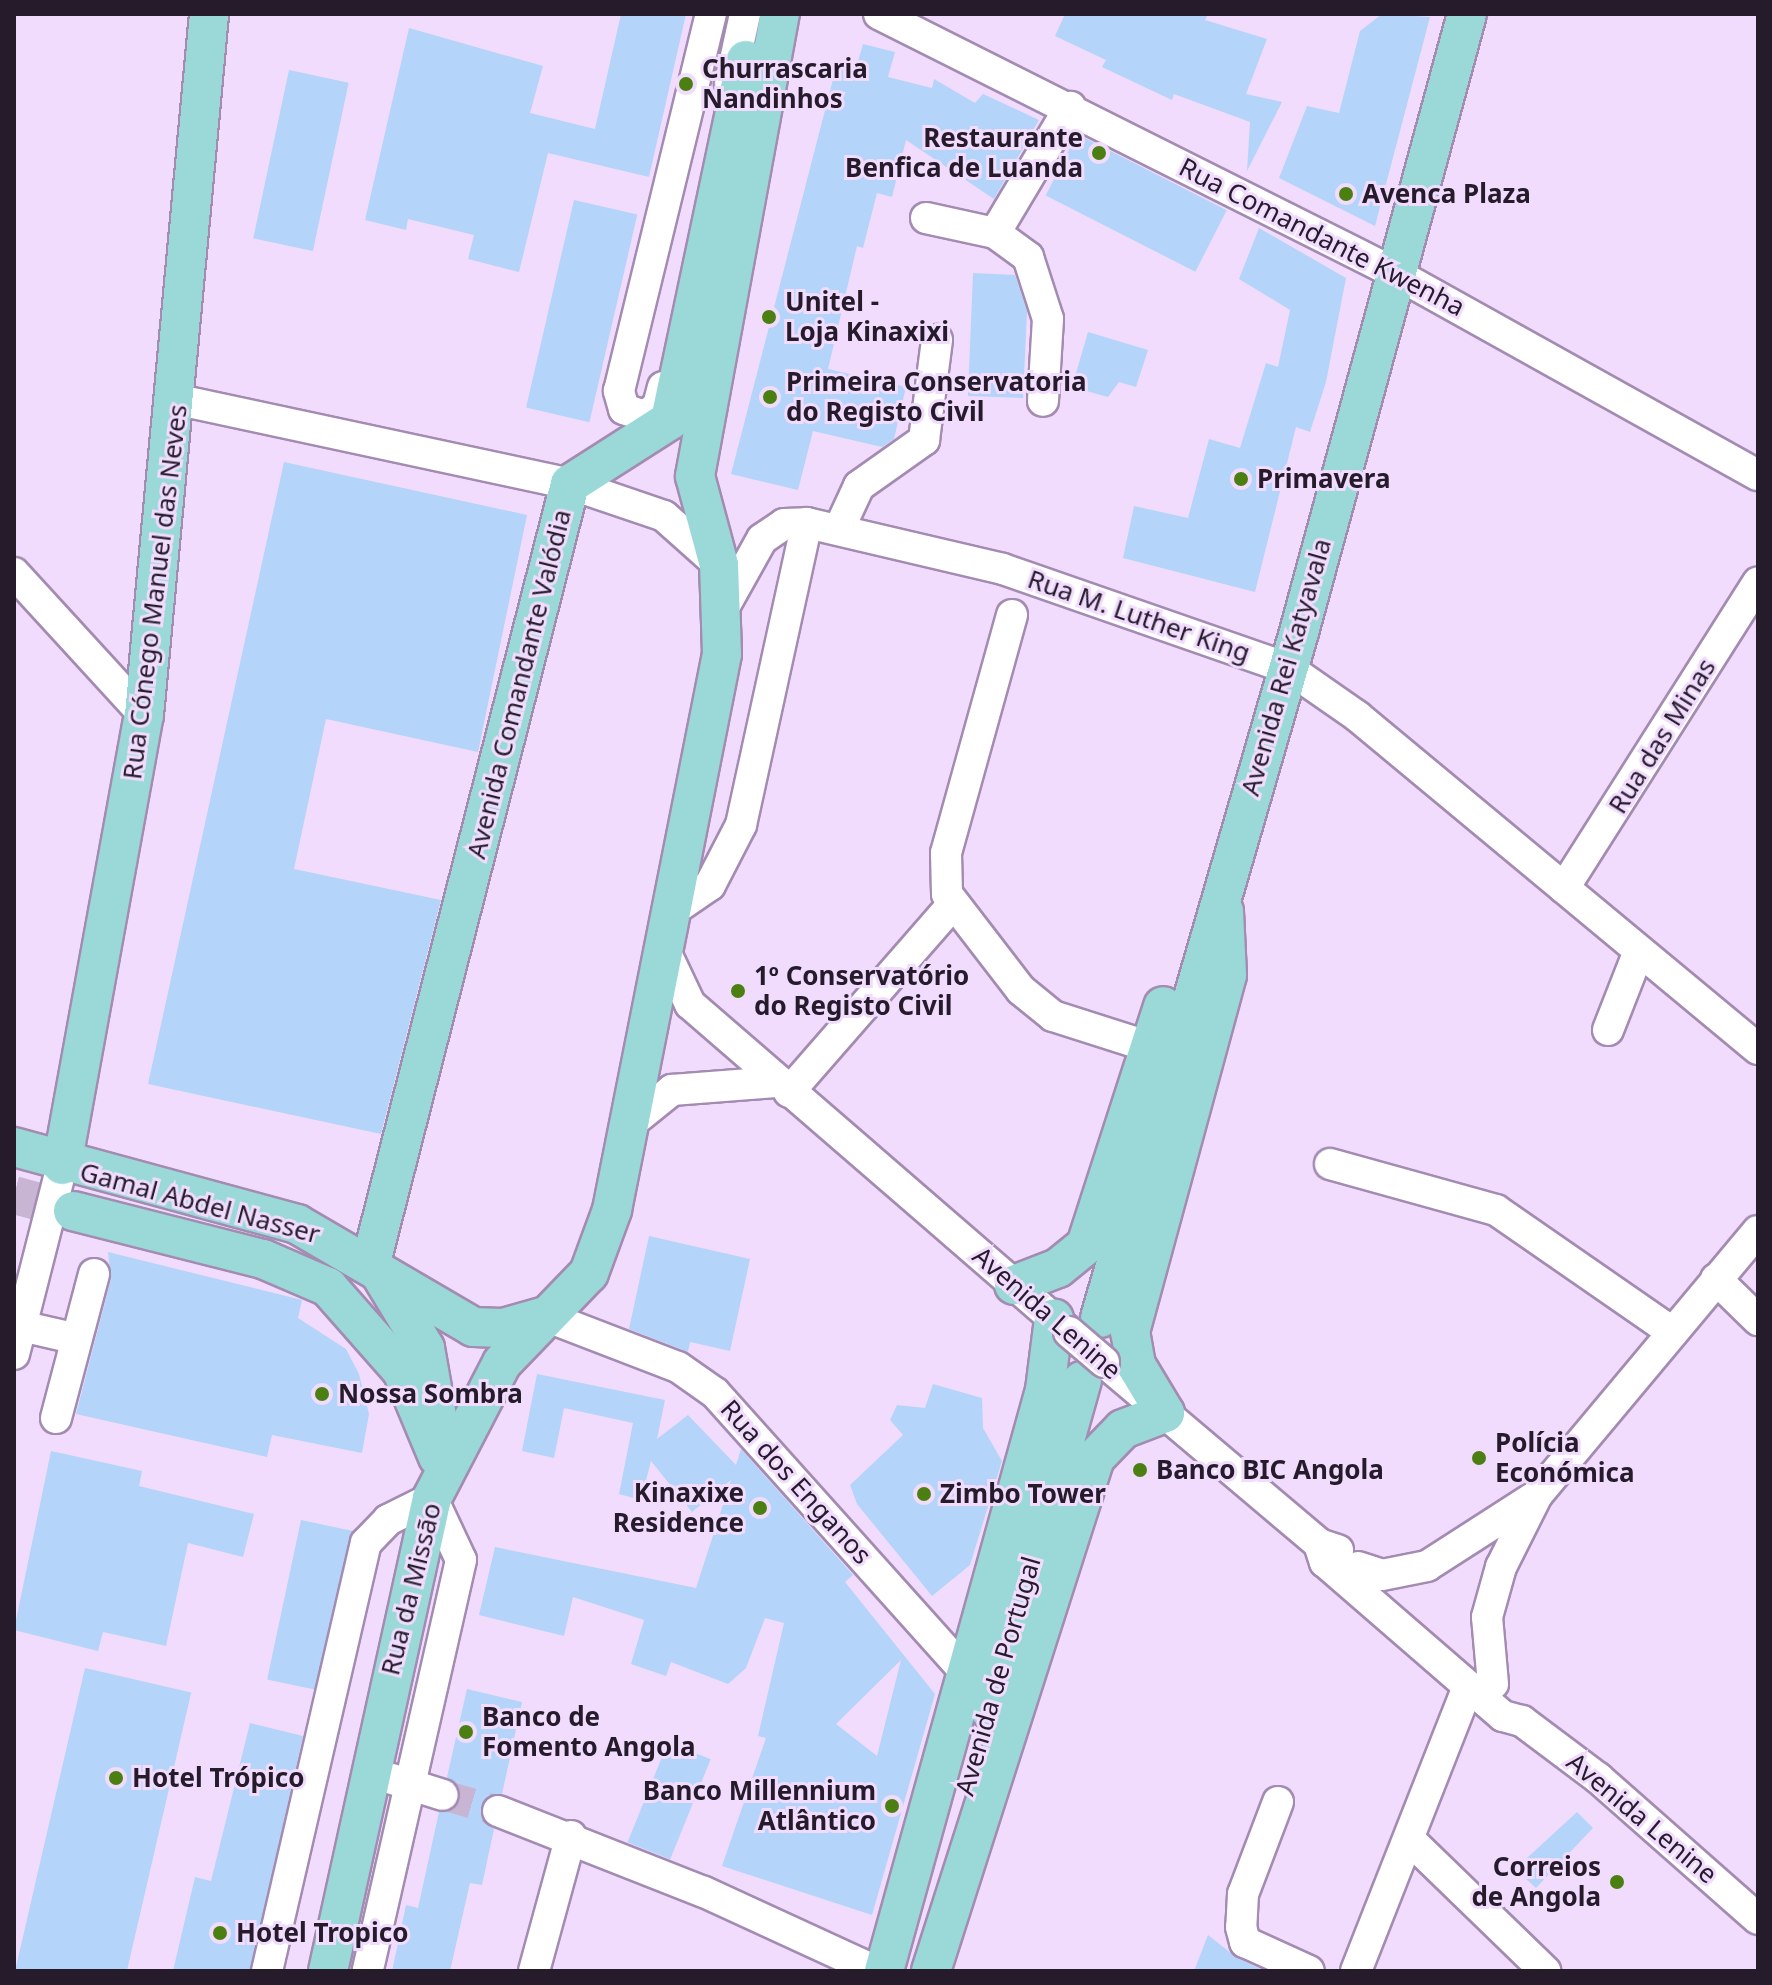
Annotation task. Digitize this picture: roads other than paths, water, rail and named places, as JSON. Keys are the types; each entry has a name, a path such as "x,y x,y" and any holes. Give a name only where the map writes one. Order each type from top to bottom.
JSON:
{"main road":[{"name":"Rua Cónego Manuel das Neves","path":"64,1156 144,715 179,400 209,14"},
{"name":"Avenida Comandante Valódia","path":"375,1266 570,484 670,420 755,14"},
{"path":"631,1123 722,654 723,609 719,565 695,476 780,14"},
{"name":"Avenida Rei Katyavala","path":"884,1971 969,1676 1045,1390 1074,1323 1221,892 1288,668 1391,271 1467,14"},
{"path":"1014,1285 1058,1268 1086,1245 1192,922 1221,892"},
{"path":"931,1971 1095,1458 1123,1429 1165,1413 1136,1365 1130,1332 1227,975 1221,892"},
{"name":"Rua da Missão","path":"328,1971 432,1498 502,1363 589,1273 612,1210 631,1123"},
{"name":"Gamal Abdel Nasser","path":"14,1129 64,1156"},
{"name":"Gamal Abdel Nasser","path":"14,1147 64,1156 297,1224 375,1266 473,1327 503,1328 545,1316"},
{"name":"Gamal Abdel Nasser","path":"73,1211 263,1259 328,1287 402,1371 438,1457"},
{"path":"375,1266 432,1370 438,1457 432,1498"},
{"name":"Avenida de Portugal","path":"914,1971 1093,1372"}],"street":[{"path":"711,14 619,391 633,415 658,406 745,14"},
{"name":"Rua Comandante Kwenha","path":"879,14 1070,107 1391,271 1758,475"},
{"path":"995,233 1070,107"},
{"path":"926,218 995,233 1028,257 1048,319 1043,401"},
{"path":"840,527 859,486 924,440 937,340"},
{"path":"179,400 570,484 664,516 719,565"},
{"path":"672,911 710,885 741,825 807,523"},
{"name":"Rua M. Luther King","path":"723,609 762,539 784,524 807,523 840,527 1003,569 1288,668 1357,716 1758,1049"},
{"path":"14,573 144,715"},
{"name":"Rua das Minas","path":"1564,888 1758,582"},
{"path":"1012,615 946,853 953,904 1021,990 1053,1016 1150,1047"},
{"path":"631,1123 672,1090 783,1087 953,904"},
{"name":"Avenida Lenine","path":"664,949 690,1004 1014,1285 1074,1323 1093,1372 1165,1413 1319,1544 1358,1567 1480,1685 1503,1716 1522,1721 1758,1919"},
{"path":"1608,1030 1639,951"},
{"path":"64,1156 18,1340 73,1338"},
{"path":"1330,1164 1496,1210 1671,1331"},
{"path":"1356,1971 1409,1839 1480,1685 1487,1617 1501,1567 1537,1495 1671,1331 1758,1231"},
{"path":"56,1418 73,1338 94,1274"},
{"path":"1716,1279 1758,1320"},
{"name":"Rua dos Enganos","path":"545,1316 678,1367 715,1393 969,1676"},
{"path":"1358,1567 1382,1575 1427,1566 1537,1495"},
{"path":"267,1971 366,1543 388,1520 432,1498 461,1560 368,1971"},
{"name":"Avenida Lenine","path":"1319,1544 1325,1562 1480,1685"},
{"path":"370,1771 443,1795"},
{"path":"1278,1802 1243,1894 1241,1927 1245,1942 1309,1971"},
{"path":"498,1811 571,1836 876,1971"},
{"path":"534,1971 571,1836"},
{"path":"1409,1839 1545,1971"}],"tunnel":[{"path":"14,1195 73,1211"},
{"path":"443,1795 498,1811"}],"place":[{"name":"Churrascaria Nandinhos","path":"686,84"},
{"name":"Restaurante Benfica de Luanda","path":"1099,153"},
{"name":"Avenca Plaza","path":"1346,194"},
{"name":"Unitel - Loja Kinaxixi","path":"769,317"},
{"name":"Primeira Conservatoria do Registo Civil","path":"770,397"},
{"name":"Primavera","path":"1241,479"},
{"name":"1º Conservatório do Registo Civil","path":"738,991"},
{"name":"Nossa Sombra","path":"322,1394"},
{"name":"Polícia Económica","path":"1479,1458"},
{"name":"Banco BIC Angola","path":"1140,1470"},
{"name":"Zimbo Tower","path":"924,1494"},
{"name":"Kinaxixe Residence","path":"760,1508"},
{"name":"Banco de Fomento Angola","path":"466,1732"},
{"name":"Hotel Trópico","path":"116,1778"},
{"name":"Banco Millennium Atlântico","path":"892,1806"},
{"name":"Correios de Angola","path":"1617,1882"},
{"name":"Hotel Tropico","path":"220,1933"}]}
